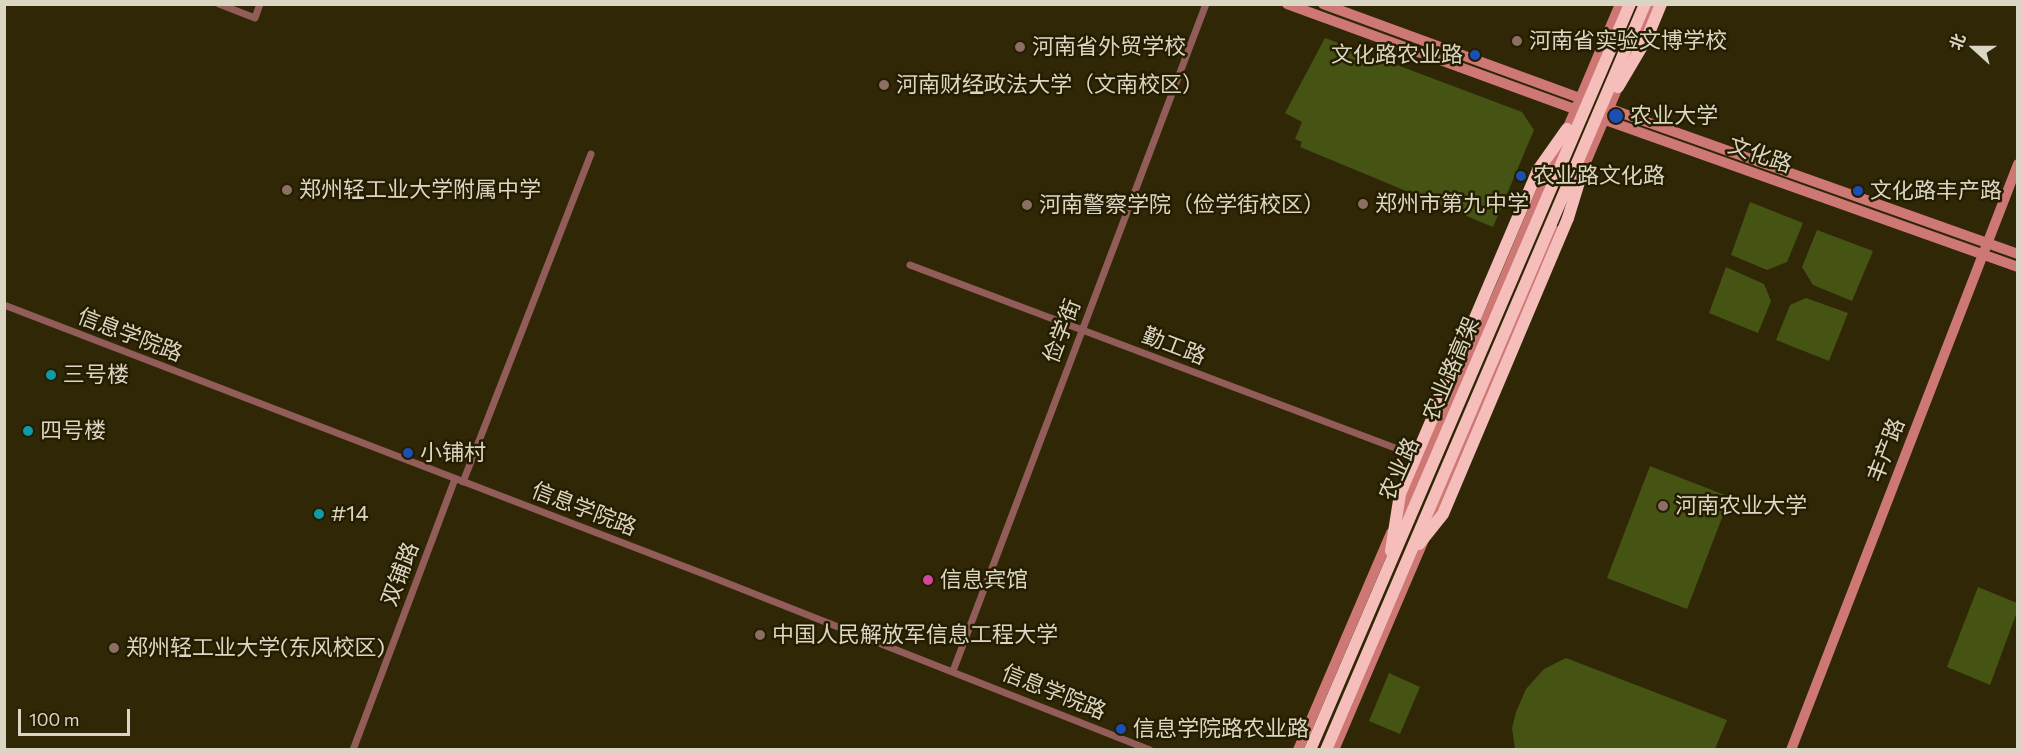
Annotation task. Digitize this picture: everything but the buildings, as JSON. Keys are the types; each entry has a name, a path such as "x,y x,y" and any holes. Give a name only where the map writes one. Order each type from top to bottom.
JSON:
{"highway":[{"name":"农业路高架","path":"1310,750 1630,4"},
{"name":"农业路高架","path":"1326,750 1645,4"},
{"path":"1618,87 1647,38 1661,4"},
{"path":"1387,570 1400,494 1538,170 1567,129"},
{"path":"1409,556 1443,514 1568,218 1583,169"}],"street":[{"path":"219,4 255,18 260,4"},
{"name":"俭学街","path":"952,671 1206,4"},
{"name":"文化路","path":"1287,4 1604,120 2018,267"},
{"name":"文化路","path":"1323,4 2018,254"},
{"name":"农业路","path":"1298,750 1370,578 1425,459 1620,4"},
{"path":"1334,750 1654,4"},
{"path":"464,482 591,154"},
{"name":"丰产路","path":"1791,750 2018,164"},
{"name":"勤工路","path":"910,265 1425,459"},
{"name":"信息学院路","path":"4,305 952,671 1149,750"},
{"name":"双铺路","path":"353,750 455,479"}],"green space":[{"path":"1325,38 1522,112 1534,130 1493,227 1300,147 1302,142 1295,139 1302,122 1285,113"},
{"path":"1750,202 1803,223 1787,262 1767,270 1731,255"},
{"path":"1817,230 1873,251 1852,301 1813,285 1802,267"},
{"path":"1726,267 1764,284 1771,301 1758,333 1709,313"},
{"path":"1806,298 1848,313 1829,361 1776,340 1790,305"},
{"path":"1650,466 1730,497 1687,609 1607,578"},
{"path":"1978,587 2017,603 2017,612 1990,685 1947,667"},
{"path":"1566,658 1727,720 1715,749 1515,749 1512,728 1526,689 1544,669"},
{"path":"1389,673 1420,687 1400,734 1369,721"}],"place":[{"name":"河南省实验文博学校","path":"1517,41"},
{"name":"河南省外贸学校","path":"1020,47"},
{"name":"文化路农业路","path":"1475,55"},
{"name":"河南财经政法大学（文南校区）","path":"884,85"},
{"name":"农业大学","path":"1616,116"},
{"name":"农业路文化路","path":"1521,176"},
{"name":"郑州轻工业大学附属中学","path":"287,190"},
{"name":"文化路丰产路","path":"1858,191"},
{"name":"郑州市第九中学","path":"1363,204"},
{"name":"河南警察学院（俭学街校区）","path":"1027,205"},
{"name":"三号楼","path":"51,375"},
{"name":"四号楼","path":"28,431"},
{"name":"小铺村","path":"408,453"},
{"name":"河南农业大学","path":"1663,506"},
{"name":"#14","path":"319,514"},
{"name":"信息宾馆","path":"928,580"},
{"name":"中国人民解放军信息工程大学","path":"760,635"},
{"name":"郑州轻工业大学(东风校区)","path":"114,648"},
{"name":"信息学院路农业路","path":"1121,729"}]}
